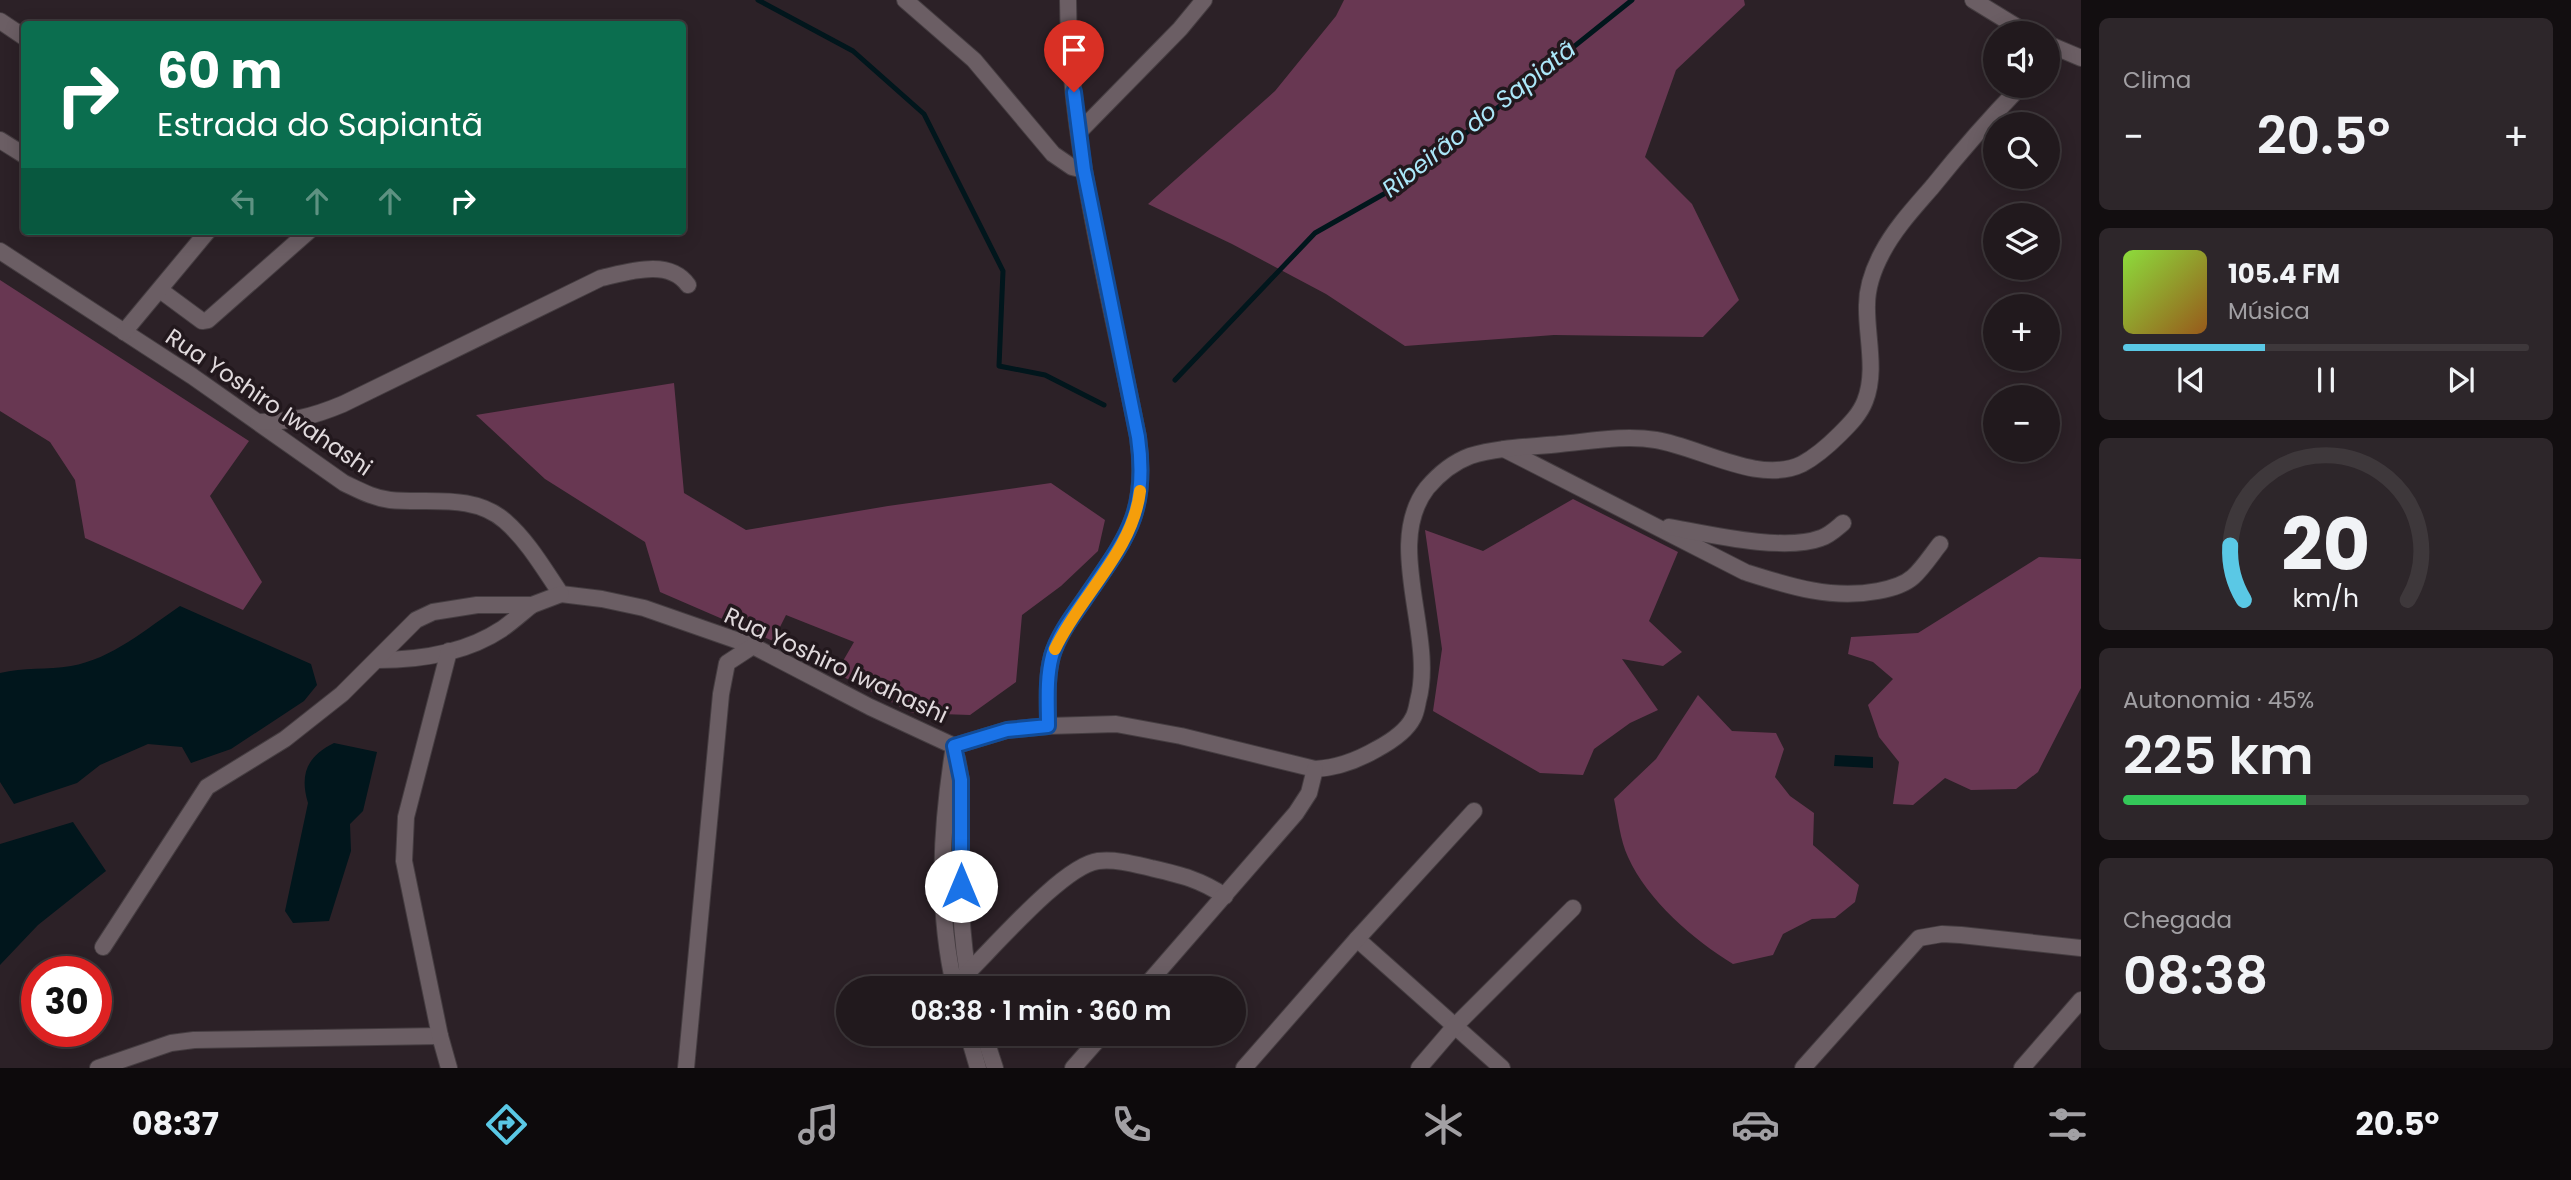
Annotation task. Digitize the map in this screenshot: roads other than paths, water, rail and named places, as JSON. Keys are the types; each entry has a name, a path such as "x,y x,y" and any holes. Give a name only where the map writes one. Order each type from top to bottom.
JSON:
{"street":[{"path":"905,0 974,60 1052,154 1072,167 1084,170"},
{"path":"1048,726 1047,681 1053,654 1066,626 1122,543 1134,520 1143,468 1084,170 1068,34 1068,0"},
{"path":"1079,132 1181,29 1204,0"},
{"path":"1973,0 2007,21"},
{"path":"0,21 21,35"},
{"path":"2060,53 2081,58"},
{"path":"954,746 1007,730 1116,724 1194,739 1315,769 1364,757 1393,740 1414,718 1420,692 1423,668 1409,546 1411,521 1426,490 1445,471 1469,457 1504,449 1630,438 1657,440 1757,470 1781,470 1800,465 1823,451 1854,420 1866,400 1870,377 1867,302 1872,277 1883,252 1906,217 1965,146 2010,98"},
{"path":"0,140 21,153"},
{"path":"124,332 205,235"},
{"path":"160,290 201,321 208,320 304,235"},
{"name":"Rua Yoshiro Iwahashi","path":"0,251 258,422 344,483 369,495 390,500 453,501 481,508 503,519 527,544 561,594 644,608 753,646 918,731 954,746"},
{"path":"258,422 288,422 317,415 601,278 636,270 661,270 682,277 688,285"},
{"path":"1504,449 1745,572 1831,595 1859,595 1890,589 1912,578 1941,544"},
{"path":"1649,523 1741,541 1794,542 1821,539 1843,523"},
{"path":"377,660 412,660 480,641 503,628 532,605 561,594"},
{"path":"103,947 196,800 207,787 285,739 342,694 416,620 433,611 477,606 532,605"},
{"path":"686,1068 721,694 727,663 753,646"},
{"path":"449,651 406,817 404,861 449,1068"},
{"path":"954,746 961,780 961,913 969,976"},
{"path":"952,976 943,921 941,875 954,746"},
{"path":"1154,976 1296,813 1309,793 1315,769"},
{"path":"1244,1068 1474,811"},
{"path":"974,976 1059,881 1096,861 1125,862 1178,874 1200,880 1225,896"},
{"path":"1419,1068 1455,1026 1573,908"},
{"path":"1803,1068 1919,938 1961,934 2081,948"},
{"path":"1357,939 1503,1068"},
{"path":"2022,1068 2081,1000"},
{"path":"98,1068 171,1043 440,1036"},
{"path":"972,1046 978,1068"},
{"path":"988,1046 995,1068"},
{"path":"1073,1068 1092,1046"}],"water":[{"path":"180,606 311,664 317,685 304,701 231,749 191,763 182,747 148,744 100,765 77,783 14,804 0,782 0,673 71,666 101,657"},
{"path":"334,743 377,752 363,811 350,824 351,851 329,921 293,923 285,911 308,803 305,774 312,760"},
{"path":"1835,755 1873,757 1873,768 1834,766"},
{"path":"73,822 106,871 38,925 0,965 0,844"}],"waterway":[{"path":"758,0 853,51 924,114 1003,271 999,366 1045,375 1104,405"},
{"name":"Ribeirão do Sapiatã","path":"1175,380 1315,233 1405,182 1632,0"}]}
